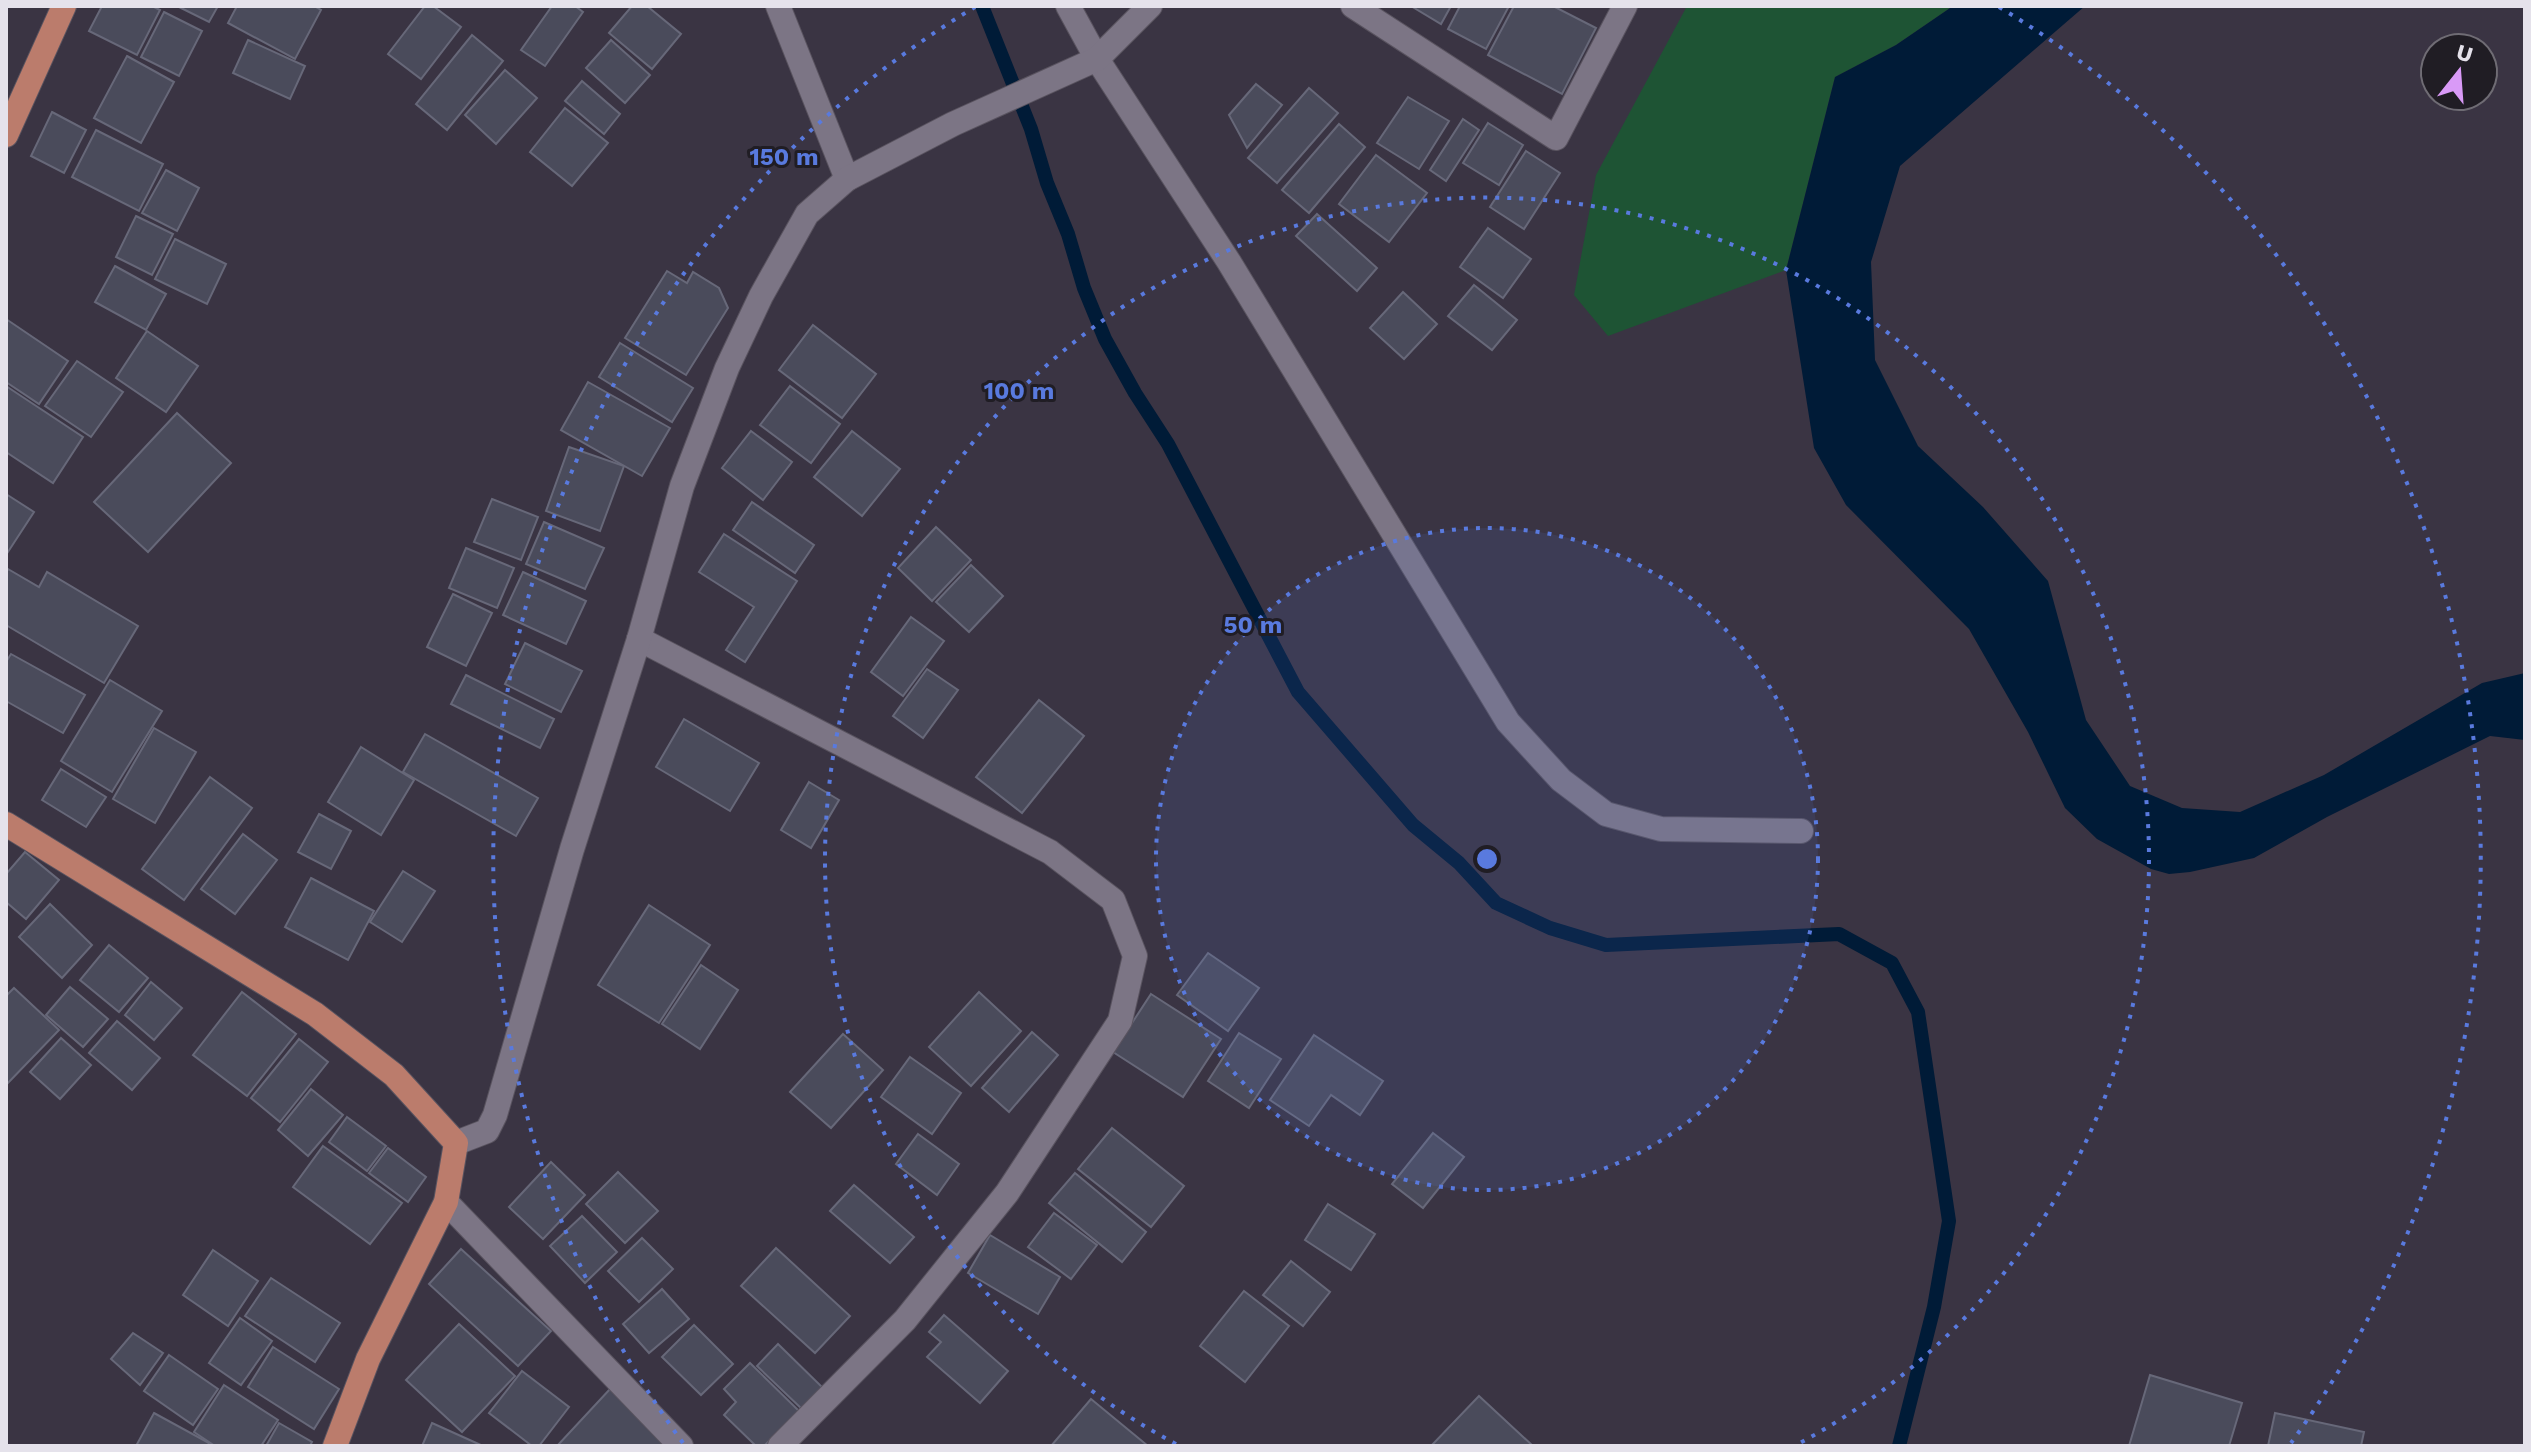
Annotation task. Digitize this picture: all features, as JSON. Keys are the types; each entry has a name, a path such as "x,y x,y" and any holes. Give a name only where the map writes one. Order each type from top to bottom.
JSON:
{"main road":[{"path":"6,135 64,6"},
{"path":"6,824 315,1014 394,1075 456,1143 446,1202 368,1359 335,1446"}],"street":[{"path":"778,6 847,179"},
{"path":"1068,6 1097,59 1229,262 1508,722 1561,780 1606,814 1661,829 1801,831"},
{"path":"456,1143 487,1131 495,1115 682,486 727,368 761,296 807,214 847,179 953,124 1063,77 1097,59 1150,6"},
{"path":"1353,6 1556,138 1625,6"},
{"path":"639,639 1050,852 1113,900 1135,956 1120,1021 1007,1193 905,1320 780,1446"},
{"path":"446,1202 681,1446"}],"green space":[{"path":"1687,6 1953,6 1896,45 1835,77 1786,270 1608,336 1574,295 1596,175"}],"water":[{"path":"1953,6 2085,6 1900,166 1871,262 1875,360 1918,446 1983,507 2048,581 2086,720 2130,786 2182,808 2240,812 2324,775 2482,683 2525,673 2525,740 2490,736 2327,817 2254,858 2190,872 2169,874 2151,869 2097,839 2065,808 2028,732 1969,629 1846,505 1814,448 1786,270 1835,77 1896,45"}],"building":[{"path":"102,6 152,6 160,10 137,55 89,31"},
{"path":"177,6 218,6 209,22"},
{"path":"237,6 314,6 321,10 295,59 228,23"},
{"path":"425,6 433,6 461,27 421,79 388,54"},
{"path":"552,6 575,6 583,12 545,66 521,50"},
{"path":"632,6 647,6 681,34 652,69 609,33"},
{"path":"1411,6 1451,6 1441,24"},
{"path":"1460,6 1509,6 1486,49 1448,29"},
{"path":"1514,6 1553,6 1596,28 1562,94 1488,55"},
{"path":"164,12 202,31 179,76 141,57"},
{"path":"472,35 503,61 447,130 416,104"},
{"path":"248,40 305,66 290,99 233,73"},
{"path":"611,40 650,75 625,103 586,68"},
{"path":"127,56 174,82 141,143 94,118"},
{"path":"505,70 537,98 496,144 465,115"},
{"path":"582,81 620,114 604,134 565,101"},
{"path":"1256,84 1282,105 1247,148 1229,115"},
{"path":"1309,88 1338,113 1277,183 1248,158"},
{"path":"1408,97 1449,121 1419,169 1377,143"},
{"path":"565,108 608,143 572,186 530,152"},
{"path":"52,112 86,130 64,173 31,156"},
{"path":"1463,119 1479,130 1446,181 1430,170"},
{"path":"1488,123 1523,145 1499,185 1463,163"},
{"path":"1339,124 1365,147 1309,213 1282,190"},
{"path":"96,130 163,164 139,211 72,177"},
{"path":"1526,151 1560,173 1524,229 1490,207"},
{"path":"1376,155 1427,193 1389,242 1339,204"},
{"path":"166,170 199,188 177,231 142,213"},
{"path":"1317,214 1377,268 1357,291 1296,236"},
{"path":"136,216 173,234 152,275 116,257"},
{"path":"1488,228 1531,259 1503,298 1460,267"},
{"path":"175,239 226,264 207,304 155,279"},
{"path":"115,266 166,294 146,330 95,302"},
{"path":"667,271 687,283 693,272 719,288 728,308 686,375 625,338"},
{"path":"1474,285 1517,320 1492,350 1448,316"},
{"path":"1403,292 1437,324 1404,359 1370,328"},
{"path":"6,319 68,361 39,404 6,382"},
{"path":"813,325 876,374 842,418 779,370"},
{"path":"147,331 198,366 166,412 116,378"},
{"path":"620,343 693,388 672,422 599,377"},
{"path":"77,361 123,392 91,437 45,406"},
{"path":"588,382 670,428 642,476 561,430"},
{"path":"6,386 83,437 53,483 6,452"},
{"path":"790,386 840,424 811,463 760,425"},
{"path":"177,413 231,463 148,552 94,502"},
{"path":"751,431 792,462 763,500 722,468"},
{"path":"852,431 900,469 862,516 814,477"},
{"path":"569,447 624,466 600,531 546,511"},
{"path":"6,494 34,512 6,555"},
{"path":"492,499 538,517 521,560 474,542"},
{"path":"752,502 814,545 795,573 733,530"},
{"path":"544,522 604,548 585,589 526,564"},
{"path":"936,527 971,560 932,601 898,568"},
{"path":"724,534 797,581 745,662 726,650 754,607 699,572"},
{"path":"466,548 514,568 497,608 449,588"},
{"path":"971,565 1003,596 969,632 936,602"},
{"path":"8,569 39,587 47,572 138,626 104,683 6,625"},
{"path":"523,572 586,601 566,644 503,615"},
{"path":"453,594 492,613 466,666 427,647"},
{"path":"911,617 944,641 903,696 871,672"},
{"path":"525,643 582,671 561,712 505,684"},
{"path":"11,654 85,695 63,733 6,701 6,662"},
{"path":"927,669 958,690 923,738 893,716"},
{"path":"466,675 554,719 540,748 451,704"},
{"path":"110,680 162,711 112,792 61,761"},
{"path":"1039,700 1084,736 1022,813 976,777"},
{"path":"684,719 759,763 730,811 656,767"},
{"path":"154,728 196,752 155,823 113,799"},
{"path":"425,734 538,798 516,836 403,772"},
{"path":"361,747 414,780 381,835 328,802"},
{"path":"61,769 106,797 86,827 42,800"},
{"path":"210,777 252,808 184,900 142,869"},
{"path":"809,782 839,800 811,848 781,830"},
{"path":"319,814 351,831 331,869 298,852"},
{"path":"243,834 277,860 235,914 201,889"},
{"path":"25,852 59,880 26,919 6,902 6,874"},
{"path":"403,871 435,891 402,942 370,922"},
{"path":"311,878 374,911 348,960 285,927"},
{"path":"50,904 92,945 62,978 19,937"},
{"path":"649,905 710,945 659,1023 598,985"},
{"path":"109,945 148,978 119,1012 80,980"},
{"path":"1208,953 1259,988 1228,1031 1177,995"},
{"path":"701,965 738,990 700,1049 662,1024"},
{"path":"151,982 182,1008 154,1040 125,1015"},
{"path":"70,987 108,1019 83,1047 46,1015"},
{"path":"14,988 59,1030 6,1085 6,996"},
{"path":"242,992 296,1034 247,1096 193,1055"},
{"path":"979,992 1021,1031 971,1086 929,1047"},
{"path":"1151,994 1221,1039 1183,1097 1113,1052"},
{"path":"117,1021 160,1058 132,1090 89,1053"},
{"path":"1032,1032 1058,1055 1009,1112 982,1088"},
{"path":"1239,1033 1281,1059 1249,1108 1208,1081"},
{"path":"843,1034 883,1070 831,1128 790,1092"},
{"path":"1314,1035 1383,1081 1360,1115 1331,1095 1309,1126 1270,1100"},
{"path":"61,1038 91,1065 60,1099 30,1072"},
{"path":"299,1039 328,1062 280,1122 251,1098"},
{"path":"910,1057 961,1093 932,1134 881,1097"},
{"path":"311,1089 343,1115 308,1156 278,1130"},
{"path":"347,1117 386,1146 367,1171 329,1142"},
{"path":"1112,1128 1184,1186 1151,1227 1078,1169"},
{"path":"1433,1133 1464,1157 1423,1208 1392,1184"},
{"path":"918,1134 959,1164 937,1195 896,1164"},
{"path":"323,1146 402,1203 370,1244 293,1187"},
{"path":"388,1148 426,1177 408,1202 369,1173"},
{"path":"551,1162 585,1195 543,1239 509,1207"},
{"path":"618,1172 658,1211 625,1243 586,1204"},
{"path":"1075,1173 1146,1232 1122,1262 1049,1203"},
{"path":"854,1185 914,1237 890,1263 830,1211"},
{"path":"1328,1204 1375,1234 1351,1270 1305,1240"},
{"path":"1054,1213 1097,1245 1071,1279 1028,1247"},
{"path":"582,1216 617,1252 585,1283 550,1246"},
{"path":"990,1235 1060,1277 1038,1314 968,1273"},
{"path":"642,1238 673,1269 639,1302 608,1271"},
{"path":"776,1248 850,1316 815,1353 741,1286"},
{"path":"461,1249 551,1331 518,1366 429,1284"},
{"path":"213,1250 258,1281 228,1326 183,1295"},
{"path":"1291,1261 1330,1292 1303,1326 1263,1295"},
{"path":"271,1278 340,1323 315,1362 245,1316"},
{"path":"662,1289 689,1319 649,1353 623,1324"},
{"path":"1244,1291 1289,1326 1245,1382 1200,1346"},
{"path":"944,1315 1008,1371 980,1403 927,1357 941,1342 929,1332"},
{"path":"240,1318 272,1341 241,1385 209,1363"},
{"path":"459,1324 515,1376 462,1432 406,1380"},
{"path":"694,1325 733,1364 701,1395 662,1357"},
{"path":"133,1333 163,1353 140,1385 111,1359"},
{"path":"778,1344 824,1389 803,1410 757,1366"},
{"path":"273,1347 339,1389 314,1429 248,1387"},
{"path":"169,1355 218,1389 193,1425 144,1391"},
{"path":"750,1363 799,1411 764,1446 756,1446 724,1415 736,1402 724,1389"},
{"path":"522,1371 569,1407 539,1446 532,1446 489,1413"},
{"path":"2150,1375 2242,1403 2229,1446 2129,1446"},
{"path":"224,1385 278,1420 261,1446 215,1446 194,1432"},
{"path":"611,1388 675,1446 557,1446"},
{"path":"1479,1396 1533,1446 1431,1446"},
{"path":"1091,1399 1148,1446 1051,1446"},
{"path":"154,1413 209,1443 208,1446 136,1446"},
{"path":"2275,1413 2364,1432 2361,1446 2268,1446"},
{"path":"279,1423 312,1442 310,1446 266,1446"},
{"path":"432,1423 483,1446 422,1446"}],"waterway":[{"path":"982,6 1031,129 1047,183 1105,339 1168,444 1298,692 1413,825 1459,863 1496,903 1550,928 1606,945 1839,934 1892,963 1918,1012 1949,1221 1934,1307 1899,1446"}]}
